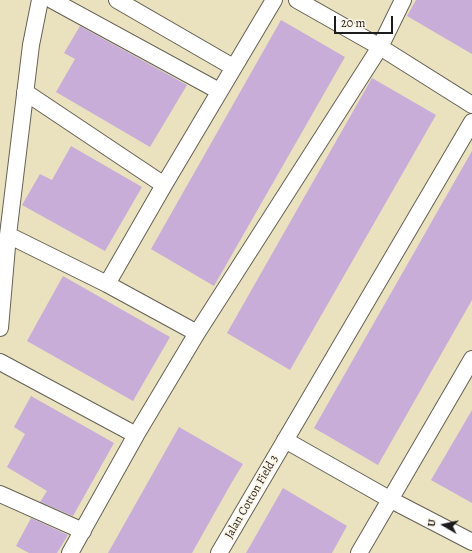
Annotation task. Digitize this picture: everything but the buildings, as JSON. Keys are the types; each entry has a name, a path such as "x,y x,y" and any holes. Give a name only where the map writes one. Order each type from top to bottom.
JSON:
{"street":[{"path":"0,328 8,235 30,45 40,0"},
{"path":"52,0 219,91"},
{"path":"117,0 233,67"},
{"path":"107,284 233,67 274,0"},
{"path":"298,0 380,47 472,105"},
{"path":"70,553 136,435 197,332 380,47 403,0"},
{"path":"25,92 164,185"},
{"name":"Jalan Cotton Field 3","path":"219,553 472,122"},
{"path":"8,235 107,284 197,332"},
{"path":"359,553 472,359"},
{"path":"0,362 136,435"},
{"path":"284,440 391,500 472,542"},
{"path":"0,494 83,531"}]}
